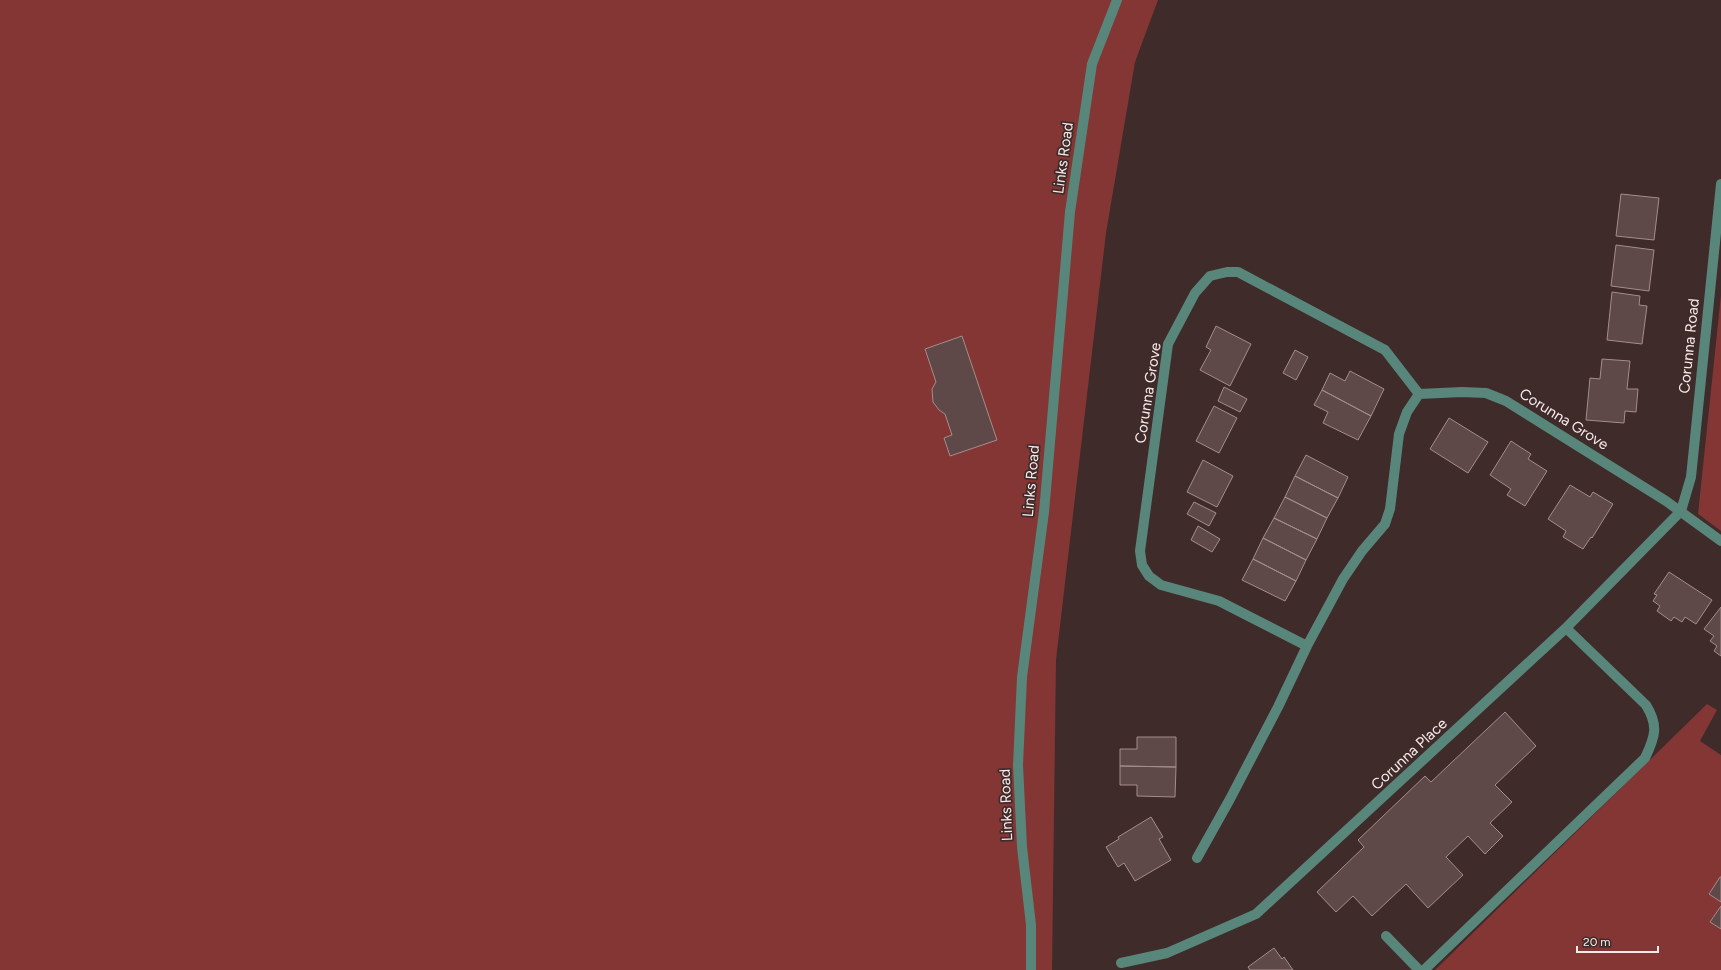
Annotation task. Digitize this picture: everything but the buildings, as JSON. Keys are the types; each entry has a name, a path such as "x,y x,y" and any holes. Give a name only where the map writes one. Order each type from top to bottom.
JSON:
{"street":[{"name":"Links Road","path":"1031,970 1031,925 1022,847 1018,765 1022,677 1044,512 1071,204 1092,64 1118,0"},
{"name":"Corunna Road","path":"1681,511 1691,477 1721,184"},
{"name":"Corunna Grove","path":"1307,646 1219,601 1161,585 1149,576 1142,565 1140,551 1168,344 1195,293 1210,276 1227,272 1238,272 1385,350 1419,394 1462,392 1486,393 1506,400 1681,511 1721,541"},
{"path":"1197,858 1230,799 1278,707 1307,646 1343,579 1362,552 1385,524 1390,509 1399,434 1407,412 1419,394"},
{"name":"Corunna Place","path":"1121,963 1167,953 1256,914 1566,628 1681,511"},
{"path":"1424,970 1631,772 1645,758 1650,747 1654,735 1655,724 1652,714 1646,705 1566,628"},
{"path":"1386,936 1418,970"}],"shaded area":[{"path":"0,0 1158,0 1135,62 1106,233 1056,660 1052,970 0,970"},
{"path":"1721,295 1721,531 1698,514"},
{"path":"1707,704 1717,710 1700,741 1721,755 1721,877 1709,894 1721,902 1721,906 1710,922 1721,929 1721,970 1435,970"}]}
